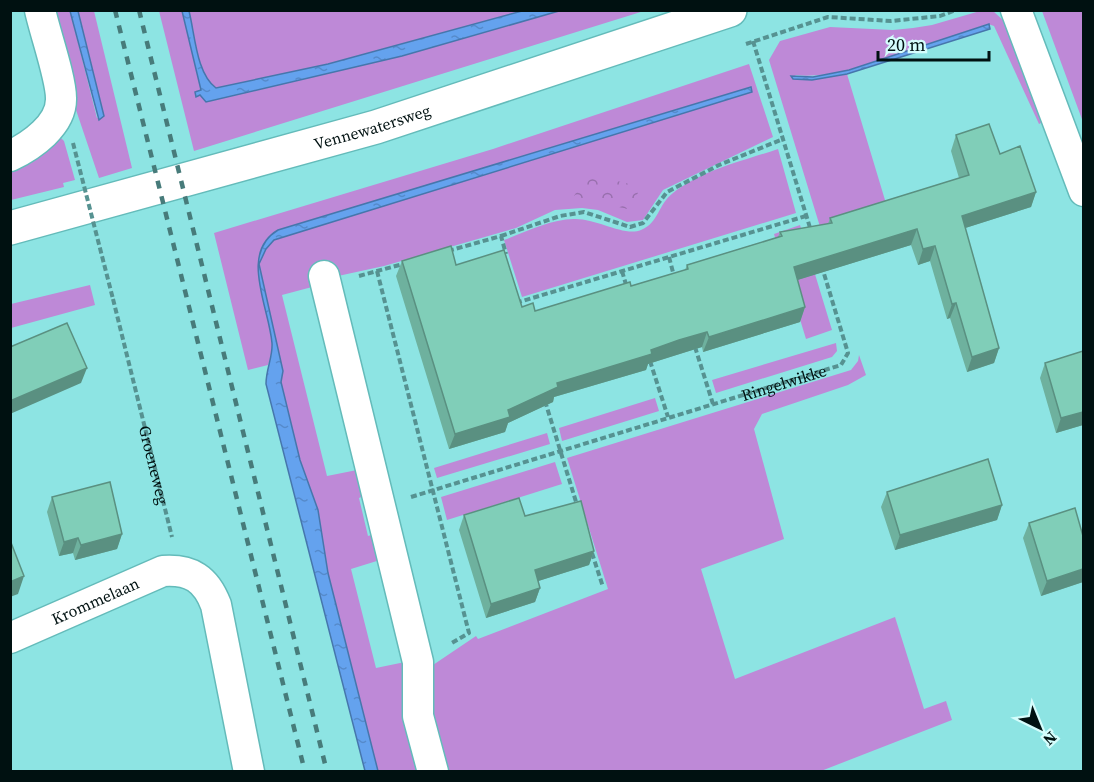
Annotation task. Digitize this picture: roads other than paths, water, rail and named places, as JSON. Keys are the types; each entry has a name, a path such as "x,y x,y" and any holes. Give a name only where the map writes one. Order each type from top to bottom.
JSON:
{"street":[{"path":"10,156 39,139 54,119 62,99 40,10"},
{"name":"Vennewatersweg","path":"10,228 376,127 730,10"},
{"path":"1016,10 1083,191"},
{"path":"325,281 418,662 418,716 433,771"},
{"name":"Krommelaan","path":"10,638 163,571 180,570 202,581 216,605 249,771"}],"water":[{"path":"70,11 78,11 104,116 99,120"},
{"path":"182,11 189,11 200,63 209,81 216,88 328,64 522,11 559,11 402,56 206,102 200,95 196,97 195,92 201,90"},
{"path":"989,24 990,29 847,74 812,80 793,79 791,76 813,77 849,70"},
{"path":"751,87 752,92 274,240 266,249 259,264 283,371 281,382 300,460 318,510 328,573 378,771 365,771 266,384 272,343 259,282 258,266 260,252 266,240 278,230"}],"railway":[{"path":"115,10 305,772"},
{"path":"139,10 327,772"}]}
